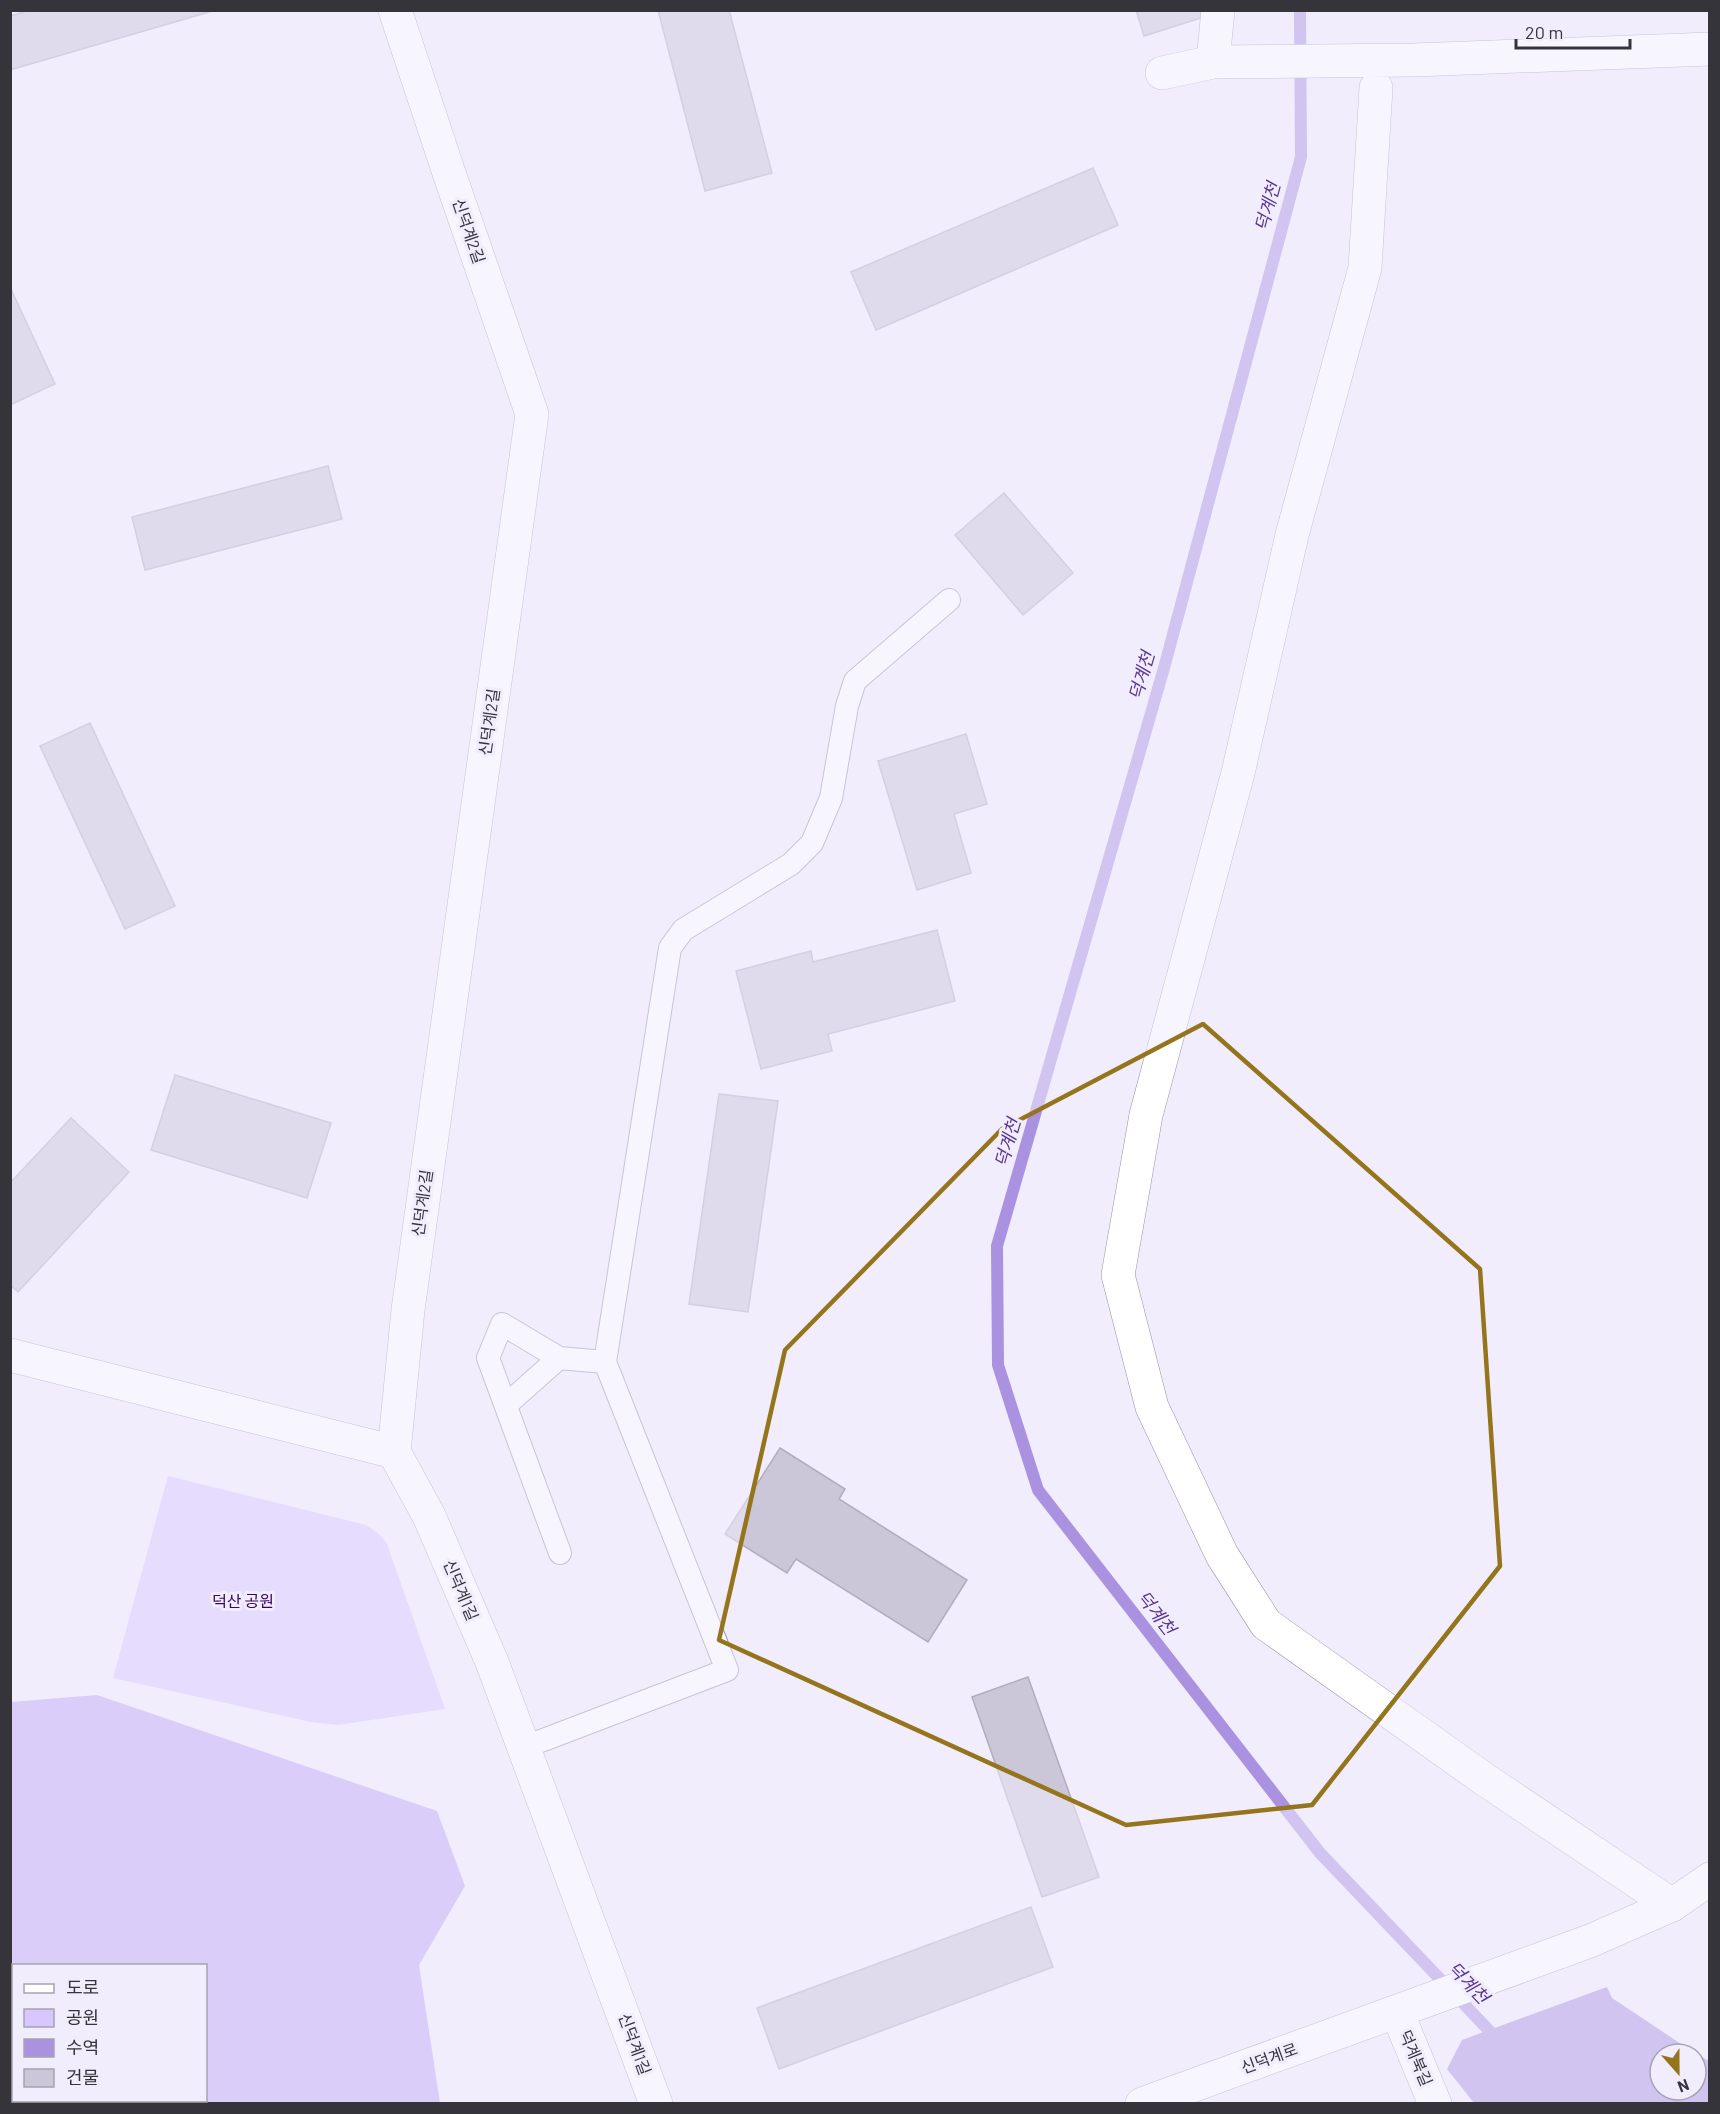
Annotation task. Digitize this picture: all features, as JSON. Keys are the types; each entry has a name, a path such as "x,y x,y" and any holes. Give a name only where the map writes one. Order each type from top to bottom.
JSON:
{"street":[{"name":"신덕계2길","path":"394,1452 408,1310 532,414 448,173 395,10"},
{"path":"1213,62 1218,10"},
{"path":"1162,73 1213,62 1414,60 1710,49"},
{"path":"1376,88 1365,268 1292,535 1238,773 1146,1115 1118,1275 1152,1407 1222,1555 1266,1624 1484,1779 1672,1905 1710,1879"},
{"path":"10,1355 394,1452"},
{"name":"신덕계1길","path":"394,1452 429,1516 492,1662 657,2103"},
{"name":"신덕계로","path":"1142,2103 1590,1941 1672,1905"},
{"name":"덕계북길","path":"1397,2012 1435,2103"}],"lane":[{"path":"525,1747 727,1670 605,1362 670,948 683,930 791,864 812,843 831,798 847,706 855,681 950,600"},
{"path":"560,1553 488,1358 501,1324 559,1358 605,1362"},
{"path":"506,1405 559,1358"}],"highlighted area":[{"path":"1203,1024 1480,1269 1500,1566 1312,1805 1126,1825 719,1640 785,1350 1002,1129"}],"green space":[{"name":"덕산 공원","path":"168,1476 366,1525 380,1535 387,1544 445,1709 338,1725 311,1722 113,1678"}],"shaded area":[{"path":"97,1695 437,1811 465,1886 419,1965 440,2103 11,2103 11,1702"}],"water":[{"path":"1607,1987 1612,1998 1678,2042 1648,2042 1648,2102 1708,2102 1708,2060 1709,2103 1474,2103 1447,2069 1462,2040"}],"building":[{"path":"30,10 216,10 10,70 10,16"},
{"path":"658,10 729,10 772,173 705,191"},
{"path":"1136,10 1202,10 1204,17 1144,36"},
{"path":"1093,168 1118,225 876,330 851,272"},
{"path":"10,287 55,384 10,405"},
{"path":"328,466 342,519 145,570 132,517"},
{"path":"1004,493 1073,573 1023,615 955,535"},
{"path":"90,723 175,906 125,929 40,746"},
{"path":"966,734 987,804 954,814 971,873 917,890 878,761"},
{"path":"937,930 955,1001 828,1034 832,1051 761,1069 736,971 811,951 813,962"},
{"path":"175,1075 331,1123 307,1198 151,1150"},
{"path":"719,1094 778,1101 748,1312 689,1304"},
{"path":"71,1118 129,1172 18,1292 10,1285 10,1183"},
{"path":"780,1448 845,1489 839,1499 967,1580 928,1642 796,1559 787,1573 725,1534"},
{"path":"1028,1677 1099,1877 1042,1897 972,1697"},
{"path":"1031,1907 1053,1967 779,2069 757,2008"}],"waterway":[{"name":"덕계천","path":"1300,10 1301,157 1164,668 997,1246 998,1365 1038,1490 1320,1853 1500,2042"}]}
